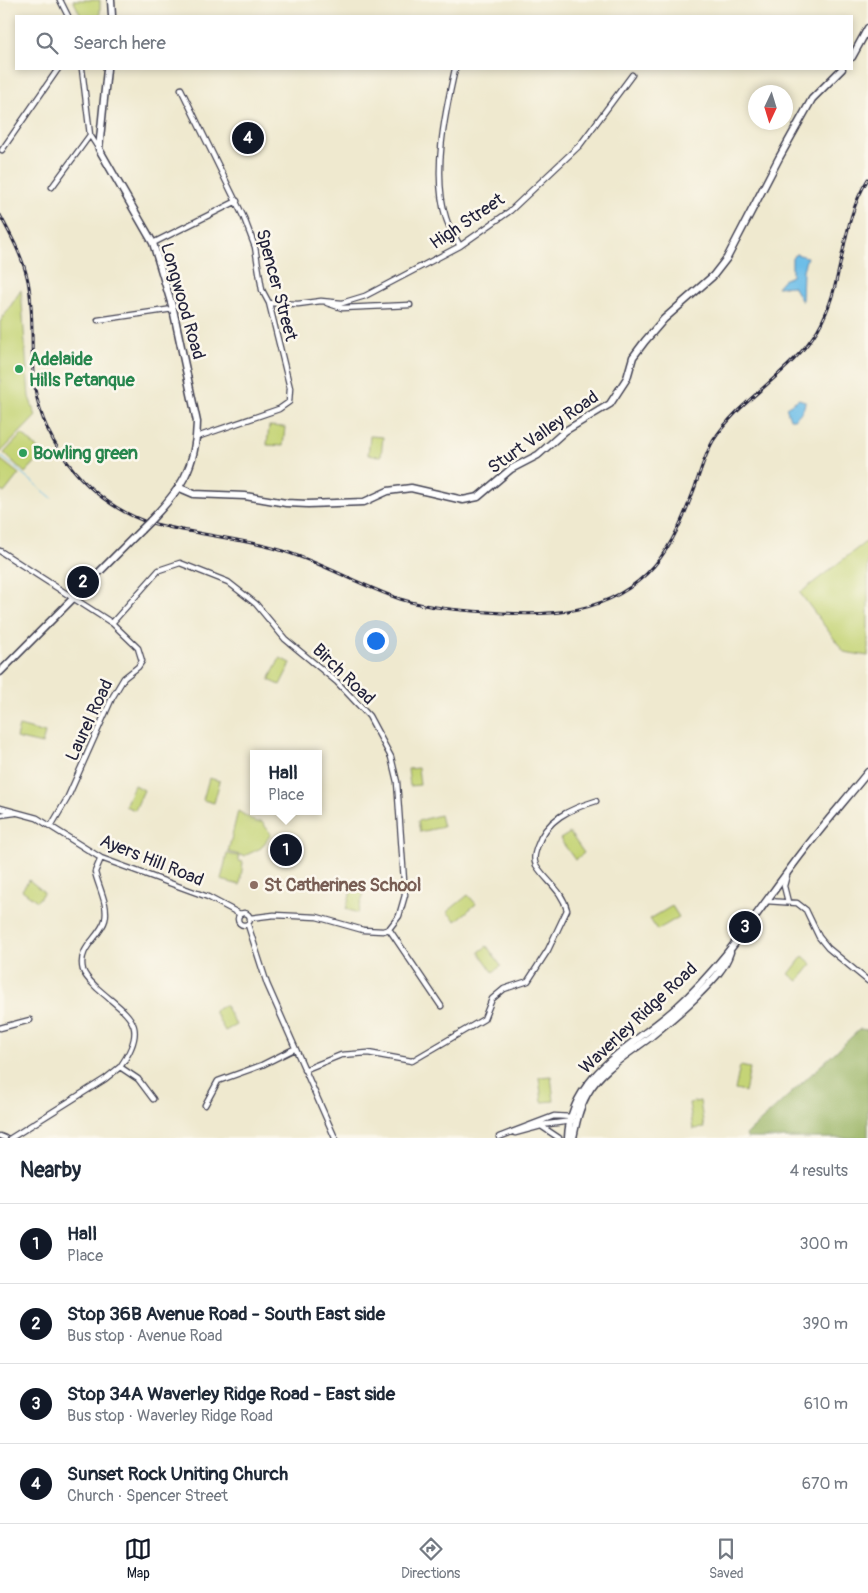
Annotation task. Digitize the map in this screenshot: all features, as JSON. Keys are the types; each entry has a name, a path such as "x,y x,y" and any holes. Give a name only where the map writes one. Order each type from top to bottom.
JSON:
{"street":[{"path":"60,0 68,15"},
{"path":"110,0 112,15"},
{"path":"853,55 868,28"},
{"path":"2,150 57,70"},
{"path":"82,70 90,135 99,149"},
{"path":"99,149 107,70"},
{"path":"456,70 442,143 441,190 446,218 460,246"},
{"name":"Sturt Valley Road","path":"180,488 194,494 245,496 286,503 308,504 364,502 388,491 411,488 462,500 478,497 511,469 538,455 565,431 610,404 627,378 633,357 645,341 664,319 713,276 728,258 779,158 812,100 841,70"},
{"name":"High Street","path":"269,303 298,304 321,301 342,303 366,296 460,246 510,211 580,145 632,75"},
{"name":"Spencer Street","path":"181,89 237,201 255,248 262,290 269,303 290,388 289,402 279,409 196,437"},
{"path":"52,187 90,135"},
{"name":"Longwood Road","path":"0,672 150,521 180,488 190,464 196,437 194,407 173,309 153,243 99,149"},
{"path":"153,243 237,201"},
{"path":"321,301 342,308 410,305"},
{"path":"98,320 173,309"},
{"name":"Laurel Road","path":"0,551 112,624 138,648 142,661 138,667 124,678 112,698 67,799 51,826"},
{"name":"Birch Road","path":"112,624 159,570 180,563 228,582 256,604 285,639 337,682 369,716 392,757 397,782 405,895 399,916 389,929"},
{"name":"Waverley Ridge Road","path":"568,1138 579,1096 594,1076 677,1007 732,946 805,848 868,772"},
{"path":"304,1070 341,1055 368,1053 412,1061 484,1019 492,999 504,989 528,981 548,950 567,910 565,902 555,887 535,864 534,855 538,842 548,826 562,814 596,801"},
{"name":"Ayers Hill Road","path":"0,808 37,818 101,858 208,897 240,914"},
{"path":"0,815 17,812"},
{"path":"11,1138 105,1080 120,1067 133,1043 136,1030 132,1020 121,1008 90,982 83,970 82,958 105,919 106,906 95,872 101,858"},
{"path":"787,874 784,886 788,902"},
{"path":"766,901 796,903 806,910 819,937 828,948 868,981"},
{"path":"248,924 240,924 238,920 240,914 246,913 250,918"},
{"path":"250,918 274,915 317,916 363,930 383,931 389,929 441,1006"},
{"path":"250,918 248,924 267,984 294,1049 335,1138"},
{"path":"0,1028 30,1020"},
{"path":"205,1105 218,1081 262,1065 294,1049"},
{"path":"120,1067 138,1079 153,1099"},
{"path":"498,1138 545,1118 554,1116 574,1119"},
{"path":"498,1138 574,1119"},
{"name":"Waverley Ridge Road","path":"573,1138 574,1119"},
{"path":"540,1126 559,1138"},
{"path":"0,1136 5,1138"}],"green space":[{"path":"73,0 100,0 100,15 80,15"},
{"path":"21,290 29,397 36,416 0,453 0,322"},
{"path":"269,426 285,427 283,446 267,445"},
{"name":"Bowling green","path":"22,434 43,454 25,473 4,453"},
{"path":"370,436 383,437 381,456 368,455"},
{"path":"0,459 19,474 4,493 0,490"},
{"path":"868,540 868,656 844,652 800,593"},
{"path":"280,658 291,663 280,685 269,680"},
{"path":"19,726 45,733 42,744 16,738"},
{"path":"418,768 420,785 410,786 408,769"},
{"path":"209,778 220,781 214,803 203,800"},
{"path":"134,785 144,790 135,810 125,806"},
{"path":"238,811 256,822 262,822 271,834 261,848 244,856 228,852"},
{"path":"440,815 443,827 420,832 418,821"},
{"path":"570,833 584,853 575,860 560,839"},
{"path":"227,854 239,856 239,861 243,862 240,885 221,880"},
{"path":"29,880 44,892 37,901 22,890"},
{"path":"353,885 365,889 358,913 346,909"},
{"path":"468,895 476,904 456,921 447,912"},
{"path":"672,906 679,917 657,930 650,919"},
{"path":"487,946 501,966 493,972 479,952"},
{"path":"803,956 812,964 798,981 789,974"},
{"path":"225,1005 236,1025 225,1031 214,1011"},
{"path":"860,1029 868,1030 868,1138 747,1138 746,1135"},
{"path":"740,1066 750,1068 745,1092 735,1090"},
{"path":"551,1076 554,1101 542,1102 539,1077"},
{"path":"700,1101 704,1128 693,1129 689,1103"}],"water":[{"path":"796,254 807,257 803,270 802,302 793,286 777,287 783,280 792,276 792,258"},
{"path":"799,399 805,401 803,409 794,419 790,419 786,407"}],"waterway":[{"path":"1,456 52,498"}],"railway":[{"path":"0,215 20,255 28,281 32,315 33,373 37,397 44,420 54,442 68,462 83,481 102,497 144,521 280,550 411,602 433,607 533,614 556,613 577,609 618,595 637,582 661,557 683,518 705,458 713,441 724,425 794,359 818,329 833,293 852,215 868,179"}],"place":[{"name":"Sunset Rock Uniting Church","path":"248,138"},
{"name":"Adelaide Hills Petanque","path":"19,369"},
{"name":"Bowling green","path":"23,453"},
{"name":"Stop 36B Avenue Road - South East side","path":"83,582"},
{"name":"Hall","path":"286,850"},
{"name":"St Catherines School","path":"254,885"},
{"name":"Stop 34A Waverley Ridge Road - East side","path":"745,927"}]}
